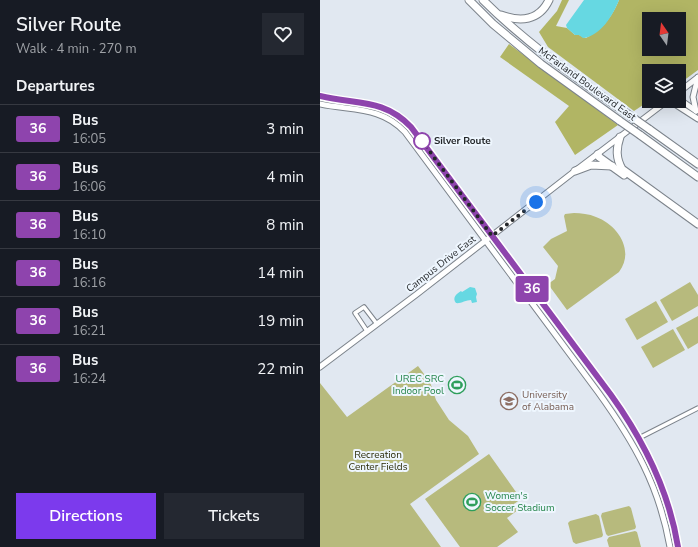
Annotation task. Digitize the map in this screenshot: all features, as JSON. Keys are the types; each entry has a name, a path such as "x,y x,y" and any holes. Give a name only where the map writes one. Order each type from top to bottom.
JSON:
{"highway":[{"name":"McFarland Boulevard East","path":"469,0 493,24 541,64 698,177"},
{"name":"McFarland Boulevard East","path":"483,0 495,13 544,54 698,164"},
{"path":"495,13 520,20 526,19 541,11 547,5 549,0"},
{"path":"620,137 617,155 622,169"},
{"path":"598,154 599,157 698,229"},
{"path":"598,154 605,156 698,224"},
{"path":"575,171 592,165 612,166"}],"street":[{"path":"686,86 698,77"},
{"path":"697,112 694,97 698,77"},
{"path":"320,96 376,105 385,108 402,118 416,133 611,395 639,438 661,484 672,518 678,547"},
{"path":"320,104 376,113 388,118 399,126 419,150 598,392 635,446 654,489 665,522 670,547"},
{"path":"686,104 697,112"},
{"name":"Campus Drive East","path":"320,367 659,108"},
{"path":"680,108 698,119"},
{"path":"367,331 355,313 364,307 377,324"},
{"path":"639,438 698,408"}],"green space":[{"path":"562,0 569,0 556,26 567,28 575,35 586,38 597,31 606,22 613,13 619,0 698,0 698,70 686,79 686,64 642,64 642,106 634,111 548,47 539,32 557,11"},
{"path":"509,44 618,125 575,155 555,122 569,106 500,57"},
{"path":"574,213 593,216 611,226 622,240 625,247 625,256 624,264 619,272 567,310 548,284 555,279 558,266 543,247 551,239 567,231 564,216 565,214"},
{"path":"690,282 698,295 698,306 672,321 660,300"},
{"path":"656,301 668,322 637,340 625,319"},
{"path":"698,316 698,343 688,349 676,328"},
{"path":"673,329 685,350 653,368 641,347"},
{"name":"Recreation Center Fields","path":"418,366 430,382 436,400 449,420 468,436 479,454 410,504 441,547 320,547 320,383 347,417"},
{"name":"Women's Soccer Stadium","path":"489,454 521,499 514,504 518,510 507,518 518,532 497,547 460,547 425,499"},
{"path":"629,506 631,508 636,527 635,529 608,536 606,534 601,516 602,513"},
{"path":"596,514 599,516 603,535 602,537 576,544 573,542 568,523 570,521"},
{"path":"635,531 637,532 641,547 609,547 607,540 609,537"}],"water":[{"path":"584,0 619,0 606,24 595,33 583,38 579,35 575,35 567,28 566,25"},
{"path":"470,287 475,288 477,302 472,303 471,300 456,303 454,299 456,295"}],"bus line":[{"name":"36","path":"320,96 350,102 369,103 385,108 402,118 411,127 631,424 652,462 661,484 675,528 678,547"}],"place":[{"name":"Silver Route","path":"422,141"},
{"name":"UREC SRC Indoor Pool","path":"457,385"},
{"name":"University of Alabama","path":"509,401"},
{"name":"Women's Soccer Stadium","path":"472,502"}],"route":[{"path":"422,141 492,236 536,202"}]}
